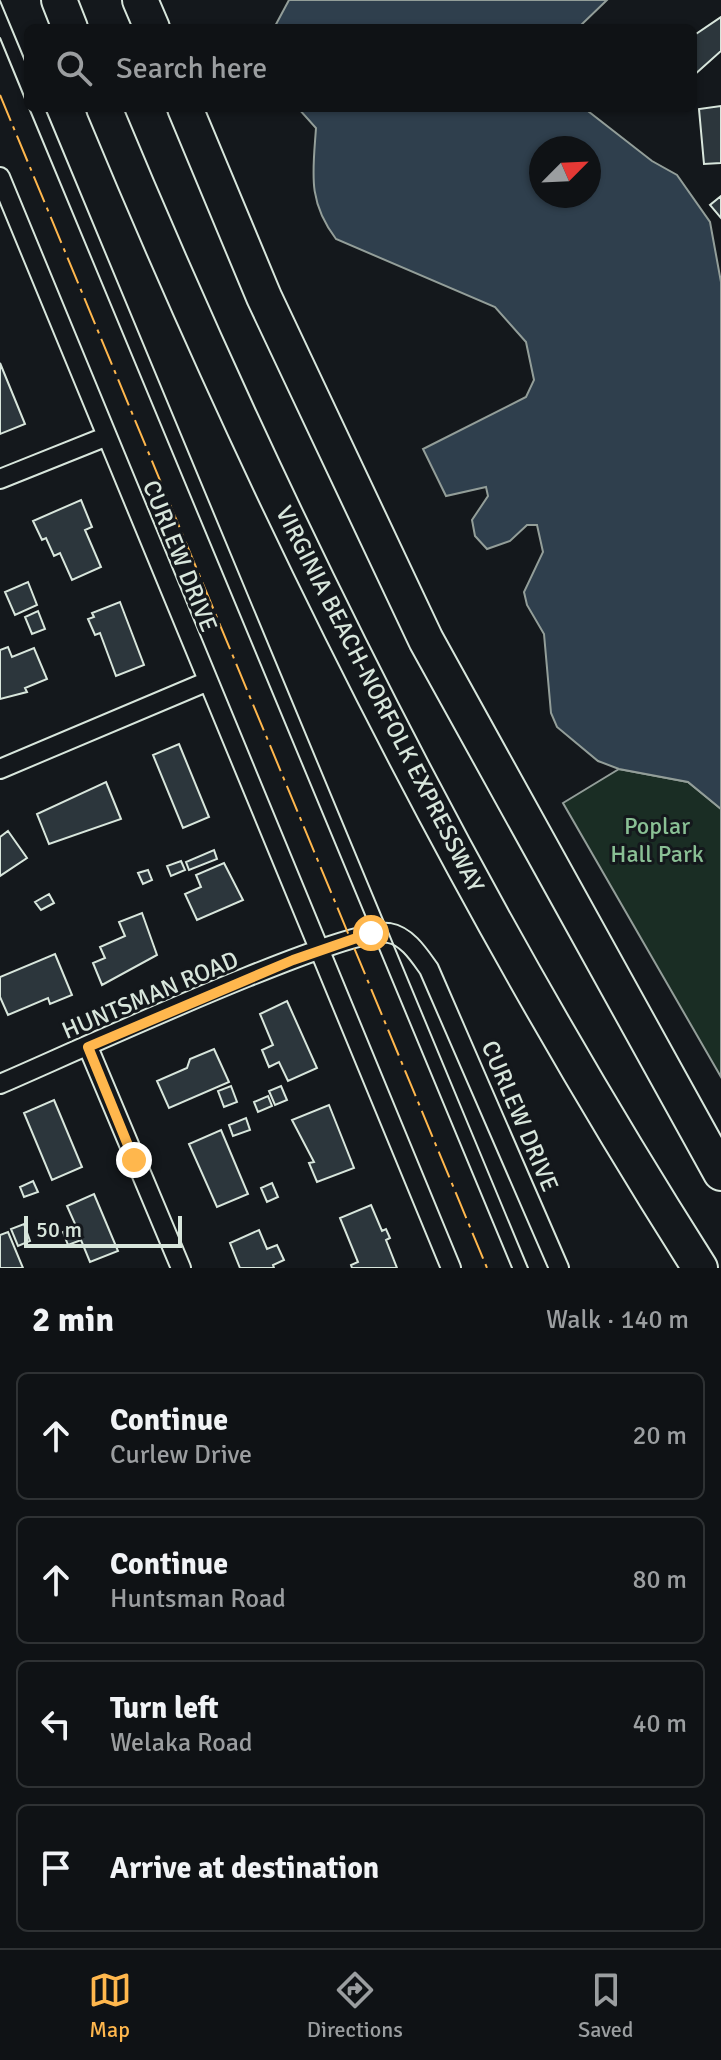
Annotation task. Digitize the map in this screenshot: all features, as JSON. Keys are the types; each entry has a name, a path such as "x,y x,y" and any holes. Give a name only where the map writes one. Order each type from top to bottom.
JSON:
{"highway":[{"path":"59,0 68,24"},
{"path":"140,0 150,24"},
{"name":"VIRGINIA BEACH-NORFOLK EXPRESSWAY","path":"106,112 220,378 369,686 504,940 697,1268"},
{"path":"187,112 264,297 426,640 721,1173"},
{"path":"572,905 721,1134"}],"street":[{"name":"CURLEW DRIVE","path":"0,177 206,682 451,1268"},
{"path":"0,479 105,437"},
{"path":"0,769 206,682"},
{"name":"CURLEW DRIVE","path":"320,950 371,933 387,932 415,949 443,997 559,1268"},
{"name":"HUNTSMAN ROAD","path":"0,1084 320,950"},
{"path":"88,1047 181,1268"}],"green space":[{"name":"Poplar Hall Park","path":"619,769 688,782 721,809 721,1077 563,803"}],"water":[{"path":"289,0 607,0 582,24 276,24"},
{"path":"302,112 589,112 652,161 677,175 710,222 721,282 721,809 688,782 619,769 598,761 557,727 551,713 544,634 527,605 524,592 543,552 537,525 527,525 510,541 487,549 475,536 472,520 488,496 486,487 446,496 423,449 526,397 534,380 526,342 495,307 336,239 320,212 314,186 316,128"}],"building":[{"path":"721,17 721,51 697,72 697,33"},
{"path":"721,106 721,163 704,164 699,109"},
{"path":"721,196 721,218 710,205"},
{"path":"0,363 25,424 0,434"},
{"path":"81,500 92,527 85,530 101,567 72,580 60,553 54,556 46,538 42,540 33,521"},
{"path":"28,582 37,605 15,615 5,592"},
{"path":"120,602 144,665 116,676 100,633 95,635 88,619 94,617 92,613"},
{"path":"38,611 45,629 32,634 25,617"},
{"path":"8,647 12,657 34,648 47,679 25,688 27,692 0,699 0,650"},
{"path":"179,744 209,817 183,828 153,755"},
{"path":"106,782 121,819 49,844 37,814"},
{"path":"8,831 27,858 0,876 0,837"},
{"path":"214,850 217,859 189,870 186,862"},
{"path":"181,861 185,870 171,876 167,866"},
{"path":"224,863 243,900 197,920 185,894 201,887 196,875"},
{"path":"148,870 152,880 143,884 138,873"},
{"path":"49,894 54,903 41,910 35,902"},
{"path":"142,913 157,955 102,985 93,963 105,958 100,947 125,936 119,922"},
{"path":"55,954 72,995 50,1004 48,998 8,1015 0,997 0,977"},
{"path":"287,1001 317,1068 288,1081 279,1062 269,1067 262,1050 273,1045 260,1014"},
{"path":"214,1049 229,1082 169,1108 157,1081 187,1068 190,1059"},
{"path":"231,1086 237,1102 224,1107 218,1091"},
{"path":"281,1086 287,1100 275,1105 269,1091"},
{"path":"268,1096 272,1106 258,1112 254,1102"},
{"path":"54,1100 82,1167 52,1180 24,1113"},
{"path":"329,1105 354,1168 317,1182 309,1163 314,1162 292,1120"},
{"path":"246,1118 250,1130 233,1136 229,1125"},
{"path":"221,1130 248,1194 217,1207 189,1144"},
{"path":"33,1181 38,1192 24,1197 20,1187"},
{"path":"272,1183 278,1197 267,1202 261,1188"},
{"path":"94,1194 118,1251 90,1262 81,1240 68,1245 63,1232 76,1226 67,1206"},
{"path":"371,1205 382,1231 386,1229 390,1238 386,1240 397,1268 352,1268 351,1265 358,1262 340,1218"},
{"path":"24,1224 30,1241 18,1246 11,1229"},
{"path":"259,1230 267,1249 277,1245 284,1260 273,1265 274,1268 240,1268 230,1243"},
{"path":"8,1232 23,1268 0,1268 0,1235"}],"tram line":[{"path":"0,1 24,58"},
{"path":"0,38 24,96"},
{"path":"31,112 512,1268"},
{"path":"47,112 528,1268"}],"power":[{"path":"0,95 487,1268"}],"route":[{"path":"134,1160 88,1047 293,960 371,933"}]}
